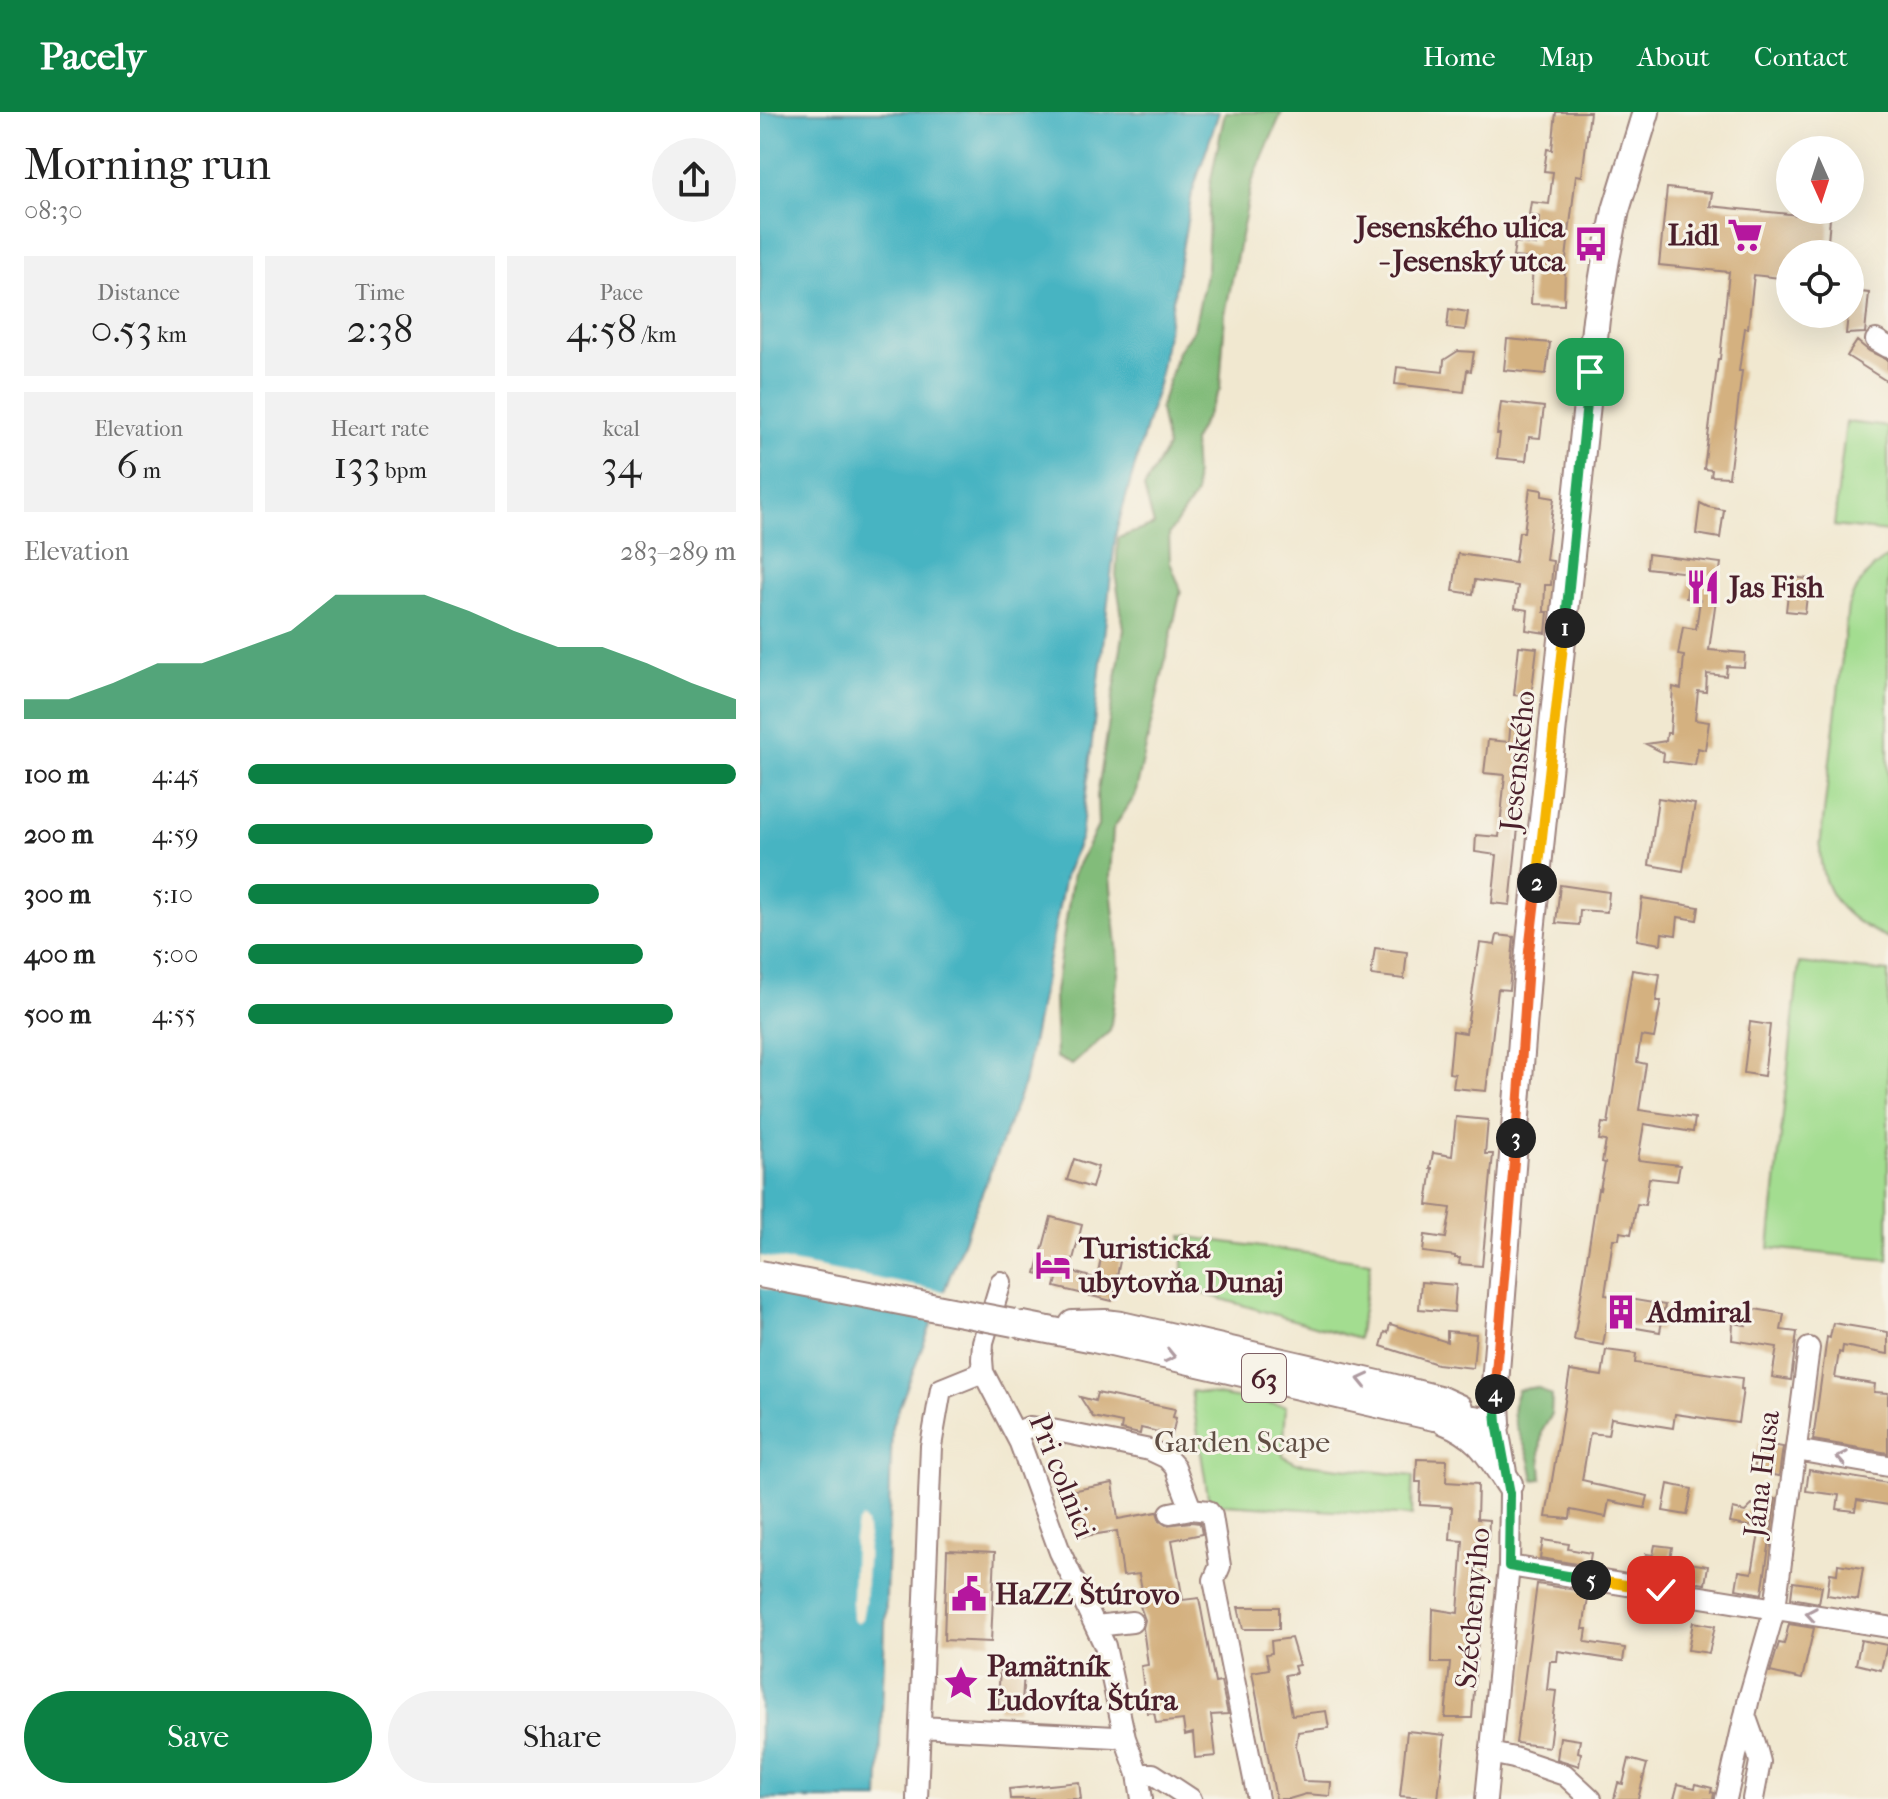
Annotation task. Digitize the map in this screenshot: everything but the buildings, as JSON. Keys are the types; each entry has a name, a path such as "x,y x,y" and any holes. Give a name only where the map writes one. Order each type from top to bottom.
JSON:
{"main road":[{"name":"Jesenského","path":"1485,1421 1495,1384 1529,951 1596,319 1616,210 1646,112"},
{"name":"63","path":"760,1274 1436,1408 1485,1421"},
{"path":"1497,1362 1472,1390 1436,1408 1477,1438 1509,1484"}],"street":[{"path":"917,1799 931,1446 941,1389 983,1372 983,1342 1001,1282"},
{"name":"Jána Husa","path":"1726,1799 1745,1715 1775,1608 1809,1348"},
{"name":"Pri colnici","path":"983,1372 1015,1433 1060,1552 1108,1658 1120,1738 1138,1774 1142,1799"},
{"name":"Széchenyiho","path":"1485,1421 1509,1484 1510,1515 1509,1566 1486,1799"},
{"path":"1015,1433 1029,1427 1047,1429 1150,1450 1167,1458 1175,1467 1191,1509"},
{"path":"1796,1450 1888,1466"},
{"path":"1170,1513 1191,1509 1208,1511 1212,1516 1220,1566 1214,1580 1258,1799"},
{"path":"1509,1566 1888,1627"},
{"path":"1096,1626 1132,1622"},
{"path":"1745,1715 1760,1762 1753,1799"},
{"path":"920,1727 1120,1738"},
{"path":"1490,1753 1565,1775 1591,1799"},
{"path":"1138,1774 1153,1774 1191,1799"}],"green space":[{"path":"1225,112 1282,112 1252,182 1225,314 1220,389 1193,442 1196,494 1169,534 1170,562 1181,590 1135,796 1113,829 1110,877 1119,966 1110,1031 1072,1065 1056,1057 1054,998 1073,874 1098,826 1097,796 1124,629 1116,579 1118,538 1154,525 1144,488 1167,447 1160,409 1178,351 1194,329 1207,269 1210,184"},
{"path":"1846,422 1888,427 1888,532 1834,526"},
{"path":"1888,557 1888,938 1860,923 1838,904 1825,879 1820,847 1848,606 1864,578"},
{"path":"1799,963 1888,972 1888,1260 1769,1248"},
{"path":"1182,1236 1371,1262 1358,1339 1184,1288"},
{"path":"1537,1387 1552,1396 1551,1416 1542,1431 1542,1479 1534,1480 1529,1457 1515,1423 1514,1408 1518,1390"},
{"name":"Garden Scape","path":"1191,1391 1286,1406 1283,1456 1296,1463 1413,1476 1412,1516 1209,1503"}],"water":[{"path":"760,112 1219,112 1192,193 1158,385 1116,532 1081,837 1065,876 1024,1084 892,1426 879,1799 760,1799"}],"pier":[{"path":"760,1256 948,1292 937,1322 760,1288"},
{"path":"862,1518 868,1539 865,1602 862,1619 857,1623 853,1619 852,1601 854,1539 857,1524"}],"place":[{"name":"Lidl","path":"1745,235"},
{"name":"Jesenského ulica - Jesenský utca","path":"1591,244"},
{"name":"Jas Fish","path":"1703,587"},
{"name":"Turistická ubytovňa Dunaj","path":"1053,1265"},
{"name":"Admiral","path":"1621,1312"},
{"name":"HaZZ Štúrovo","path":"969,1594"},
{"name":"Pamätník Ľudovíta Štúra","path":"961,1683"}],"route":[{"path":"1590,372 1529,951 1495,1384 1497,1423 1510,1494 1509,1566 1661,1590"}]}
